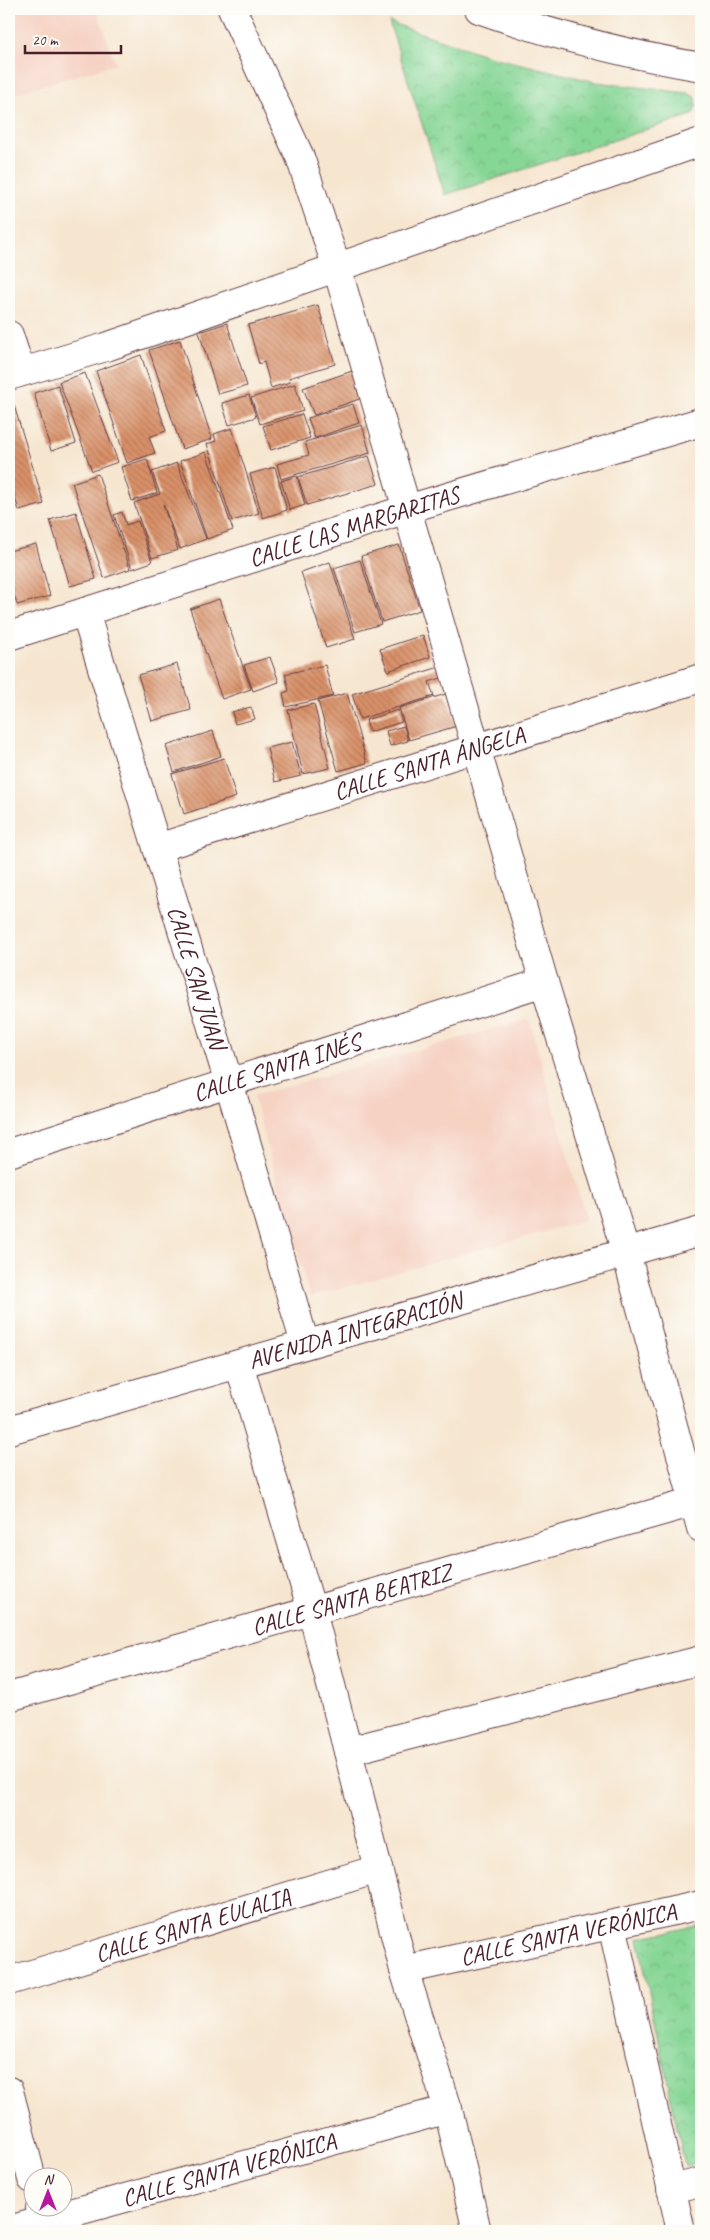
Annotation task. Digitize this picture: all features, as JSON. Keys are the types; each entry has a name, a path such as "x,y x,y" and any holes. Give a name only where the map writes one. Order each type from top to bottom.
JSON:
{"street":[{"path":"232,9 300,156 337,268 544,982 626,1253 698,1515"},
{"path":"479,9 538,30 643,57 701,67"},
{"path":"9,335 15,374 109,346 701,142"},
{"name":"CALLE LAS MARGARITAS","path":"9,636 407,509 701,422"},
{"name":"CALLE SAN JUAN","path":"85,612 305,1344"},
{"name":"CALLE SANTA ÁNGELA","path":"157,848 701,678"},
{"name":"CALLE SANTA INÉS","path":"9,1153 544,982"},
{"name":"AVENIDA INTEGRACIÓN","path":"9,1430 701,1231"},
{"path":"239,1364 312,1611 404,1970 448,2109 477,2231"},
{"name":"CALLE SANTA BEATRIZ","path":"9,1696 312,1611 698,1515"},
{"path":"348,1751 701,1660"},
{"name":"CALLE SANTA EULALIA","path":"9,1981 378,1869"},
{"name":"CALLE SANTA VERÓNICA","path":"404,1970 701,1905"},
{"path":"612,1925 681,2231"},
{"path":"9,2091 29,2168"},
{"name":"CALLE SANTA VERÓNICA","path":"9,2230 448,2109"},
{"path":"671,2189 701,2182"}],"shaded area":[{"path":"9,9 96,9 116,64 9,95"},
{"path":"529,1019 586,1220 310,1297 253,1096"}],"green space":[{"path":"389,22 488,56 596,82 688,93 696,98 696,107 692,115 445,195"},
{"path":"701,1925 701,2162 685,2166 638,1938"}],"building":[{"path":"318,305 335,364 289,378 290,382 271,388 264,362 259,364 248,325"},
{"path":"227,323 247,386 218,394 199,332"},
{"path":"180,340 212,439 182,449 149,350"},
{"path":"141,355 166,431 149,437 155,453 127,463 96,371"},
{"path":"355,370 365,397 314,415 303,388"},
{"path":"85,373 118,462 92,471 59,382"},
{"path":"295,384 303,411 260,424 251,398"},
{"path":"58,385 76,443 51,451 34,393"},
{"path":"249,395 256,417 229,425 222,403"},
{"path":"13,402 44,504 19,511 9,477 9,403"},
{"path":"353,404 359,423 315,438 308,418"},
{"path":"302,414 310,438 271,450 263,426"},
{"path":"362,425 370,453 281,479 277,464 309,455 305,442"},
{"path":"232,428 259,513 232,521 207,444 216,441 214,434"},
{"path":"206,452 233,530 207,539 180,461"},
{"path":"369,456 378,484 307,505 298,477"},
{"path":"147,459 157,493 132,501 121,467"},
{"path":"177,463 206,539 180,549 163,504 178,550 152,558 134,503 160,494 152,472"},
{"path":"275,467 287,510 263,518 250,474"},
{"path":"98,474 130,569 104,578 72,483"},
{"path":"297,476 305,505 290,510 281,481"},
{"path":"9,483 15,501 9,503"},
{"path":"76,512 96,579 70,586 50,520"},
{"path":"122,512 126,525 138,521 152,562 132,569 114,515"},
{"path":"36,544 50,596 17,605 9,575 9,551"},
{"path":"399,545 420,610 382,622 361,556"},
{"path":"360,560 381,624 355,632 334,568"},
{"path":"330,562 355,639 326,648 301,572"},
{"path":"9,593 13,604 9,605"},
{"path":"219,599 251,689 222,699 190,609"},
{"path":"423,635 430,657 388,671 380,649"},
{"path":"270,657 279,682 253,691 244,665"},
{"path":"177,664 191,710 152,721 138,675"},
{"path":"325,665 333,696 286,707 283,693 289,691 285,674"},
{"path":"443,666 447,676 429,682 434,696 360,719 352,694"},
{"path":"347,693 367,763 338,771 318,701"},
{"path":"446,694 457,726 409,740 399,708"},
{"path":"314,704 330,768 303,774 288,710"},
{"path":"251,707 255,719 235,724 232,712"},
{"path":"398,710 402,722 369,732 366,720"},
{"path":"404,726 408,741 390,746 386,731"},
{"path":"213,731 221,756 174,772 166,746"},
{"path":"292,742 301,776 275,782 267,748"},
{"path":"224,758 236,797 184,814 172,774"}]}
